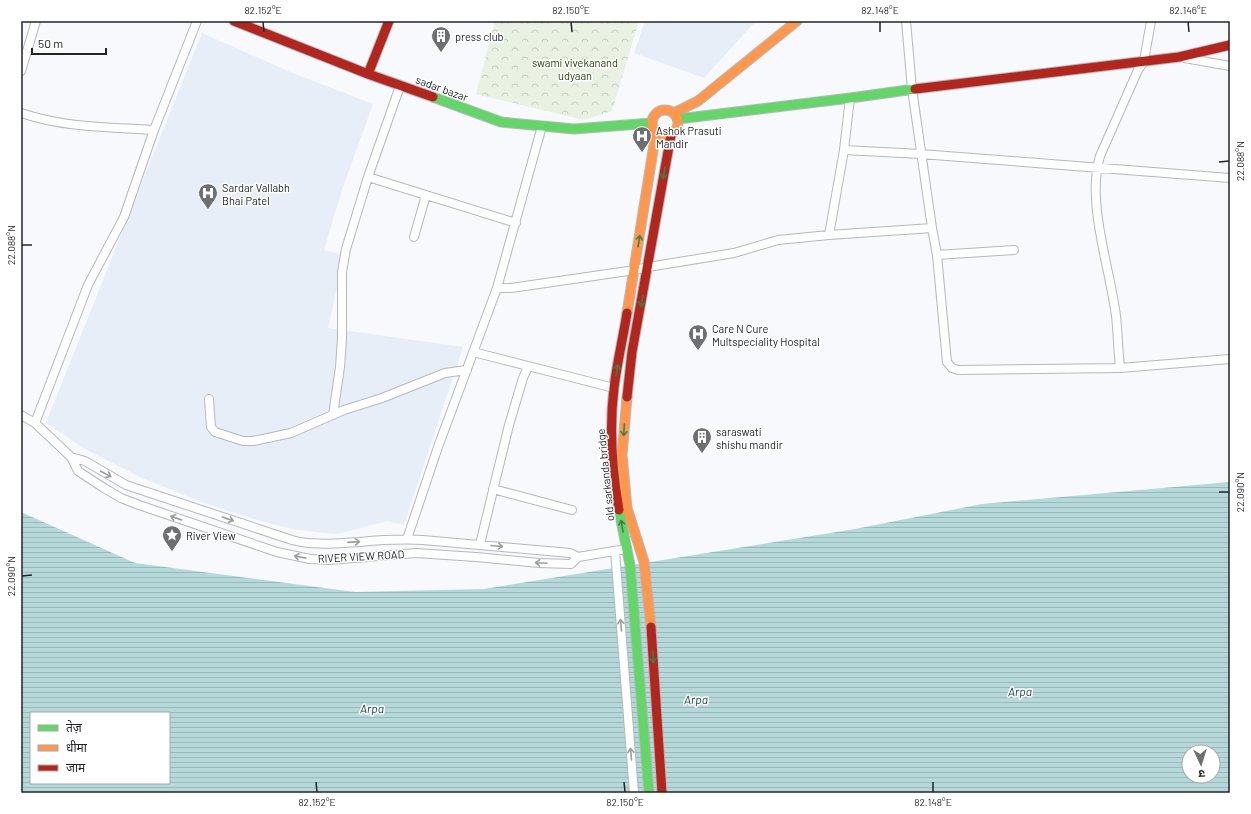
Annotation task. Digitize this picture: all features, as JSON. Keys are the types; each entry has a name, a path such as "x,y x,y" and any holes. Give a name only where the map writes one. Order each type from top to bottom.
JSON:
{"main road":[{"name":"sadar bazar","path":"234,21 368,74 501,122 574,129 652,123"},
{"path":"368,74 389,21"},
{"path":"676,116 698,101 797,21"},
{"path":"671,135 666,136 656,132 653,128 653,118 660,110 665,109 676,116 850,98 912,89 1179,57 1230,45"},
{"path":"662,793 651,627 644,562 627,508 622,455 624,420 632,352 671,135 678,127 676,116"},
{"name":"old sarkanda bridge","path":"649,793 630,565 616,493 612,437 614,388 635,270 656,132"}],"street":[{"path":"21,71 36,21"},
{"path":"35,424 88,285 124,217 154,130 197,21"},
{"path":"906,21 912,89 937,254 947,362 952,368 958,370 1120,368 1230,359"},
{"path":"1120,368 1116,316 1097,209 1097,168 1100,156 1138,70 1144,61 1151,21"},
{"path":"1179,57 1230,66"},
{"path":"333,415 340,367 342,339 343,262 368,177 400,86"},
{"path":"829,235 844,150 850,98"},
{"path":"21,113 39,120 65,125 154,130"},
{"path":"407,539 438,447 497,288 542,126"},
{"path":"844,150 921,154 1230,178"},
{"path":"368,177 516,223"},
{"path":"414,237 426,195"},
{"path":"497,288 510,288 635,270 734,253 778,240 932,228"},
{"path":"937,254 1014,250"},
{"path":"473,352 614,388"},
{"path":"480,544 508,425 522,378 528,367"},
{"path":"209,399 211,427 215,432 243,441 258,441 291,433 344,410 382,398 445,373 467,370"},
{"name":"RIVER VIEW ROAD","path":"21,415 35,424 71,457 78,471 121,498 223,534 296,557 329,560 431,553 539,563 571,564 578,557"},
{"name":"RIVER VIEW ROAD","path":"71,457 85,461 126,485 304,544 407,539 480,544 570,553 578,557 626,549"},
{"path":"493,489 572,510"},
{"path":"615,551 634,793"}],"shaded area":[{"path":"645,21 758,21 751,26 704,78 634,53"},
{"path":"202,33 290,72 373,104 342,190 324,250 344,255 328,328 463,347 404,525 387,521 338,534 292,529 254,519 201,502 140,477 85,449 46,423"}],"green space":[{"name":"swami vivekanand udyaan","path":"495,21 639,21 612,111 584,120 476,94"}],"water":[{"name":"Arpa","path":"1230,482 1230,793 21,793 21,512 135,563 355,592 484,589 855,529 982,504"}],"traffic: fast":[{"path":"678,119 915,89"},
{"path":"433,97 501,122 574,129 652,123"},
{"path":"619,510 630,565 649,793"}],"traffic: slow":[{"path":"674,113 698,101 797,21"},
{"path":"665,110 674,114 678,123 674,132 665,136 656,132 652,123 656,114 665,110"},
{"path":"627,313 656,132"},
{"path":"627,397 622,455 627,508 644,562 651,627"}],"traffic: jam":[{"path":"234,21 368,74 433,97"},
{"path":"368,74 389,21"},
{"path":"915,89 1179,57 1230,45"},
{"path":"627,397 632,352 671,135"},
{"path":"619,510 613,464 612,403 627,313"},
{"path":"651,627 662,793"}],"place":[{"name":"press club","path":"441,53"},
{"name":"Ashok Prasuti Mandir","path":"642,153"},
{"name":"Sardar Vallabh Bhai Patel","path":"208,210"},
{"name":"Care N Cure Multspeciality Hospital","path":"698,351"},
{"name":"saraswati shishu mandir","path":"702,454"},
{"name":"River View","path":"172,552"}]}
